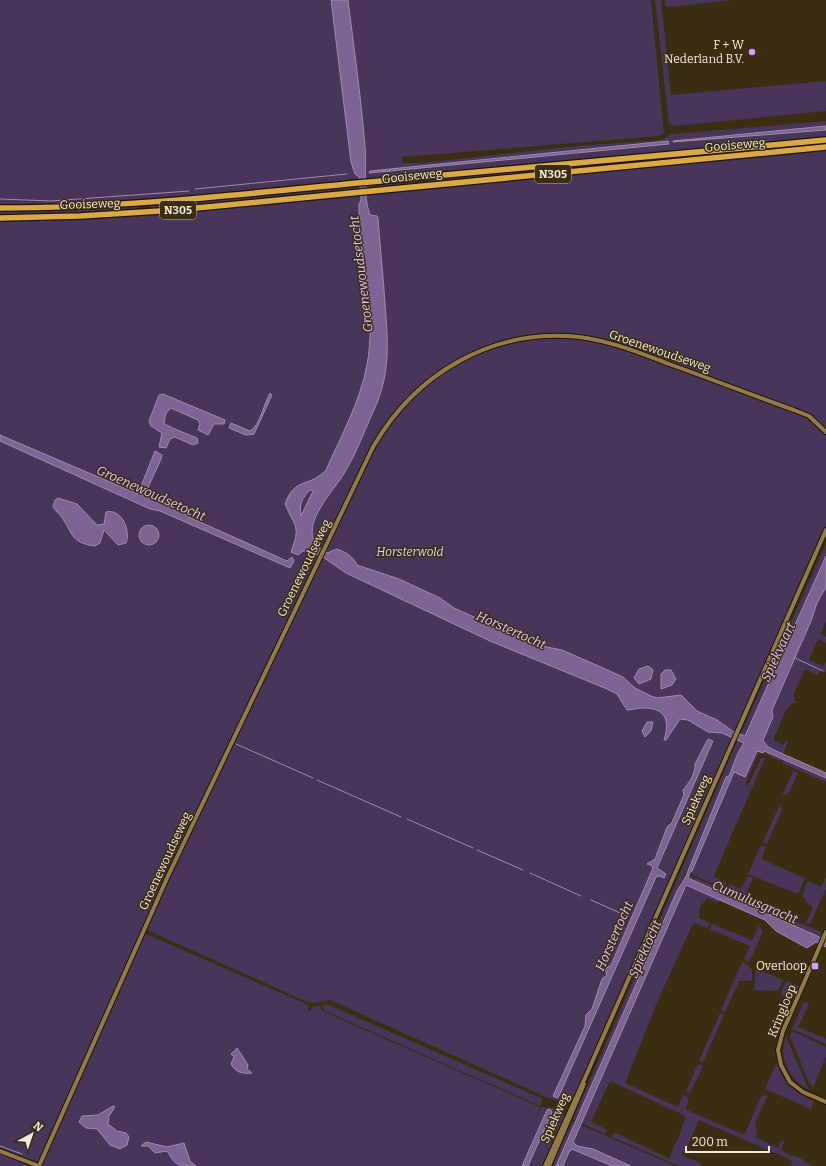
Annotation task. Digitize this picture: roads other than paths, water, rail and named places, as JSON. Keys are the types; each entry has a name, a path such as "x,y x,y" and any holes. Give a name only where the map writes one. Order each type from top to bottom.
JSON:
{"highway":[{"name":"Gooiseweg","path":"0,208 163,202 826,140"},
{"name":"Gooiseweg","path":"0,218 137,213 826,147"}],"street":[{"name":"Groenewoudseweg","path":"39,1166 152,910 373,447 398,410 424,384 450,366 484,350 508,342 556,336 579,337 611,343 802,413 817,422 826,432"},
{"name":"Spiekweg","path":"545,1166 826,530"},
{"name":"Kringloop","path":"826,932 825,939 785,1032 781,1050 783,1064 792,1080 804,1090 826,1101"},
{"name":"Spiekweg","path":"548,1166 582,1090 585,1078"},
{"path":"0,1151 39,1166"}],"waterway":[{"path":"195,189 347,174"},
{"path":"0,199 51,201 189,191"},
{"path":"795,658 823,671"},
{"path":"236,744 313,778"},
{"path":"317,780 401,817"},
{"path":"407,819 473,848"},
{"path":"477,850 523,870"},
{"path":"530,873 581,896"},
{"name":"Horstertocht","path":"591,900 627,916"},
{"path":"0,1146 22,1154"}],"place":[{"name":"F + W Nederland B.V.","path":"752,52"},
{"name":"Overloop","path":"815,966"}],"water label":[{"name":"Groenewoudsetocht","path":"361,274"},
{"name":"Groenewoudsetocht","path":"151,493"},
{"name":"Spiekvaart","path":"778,652"},
{"name":"Cumulusgracht","path":"755,902"},
{"name":"Spiektocht","path":"645,949"}],"park label":[{"name":"Horsterwold","path":"410,552"}]}
